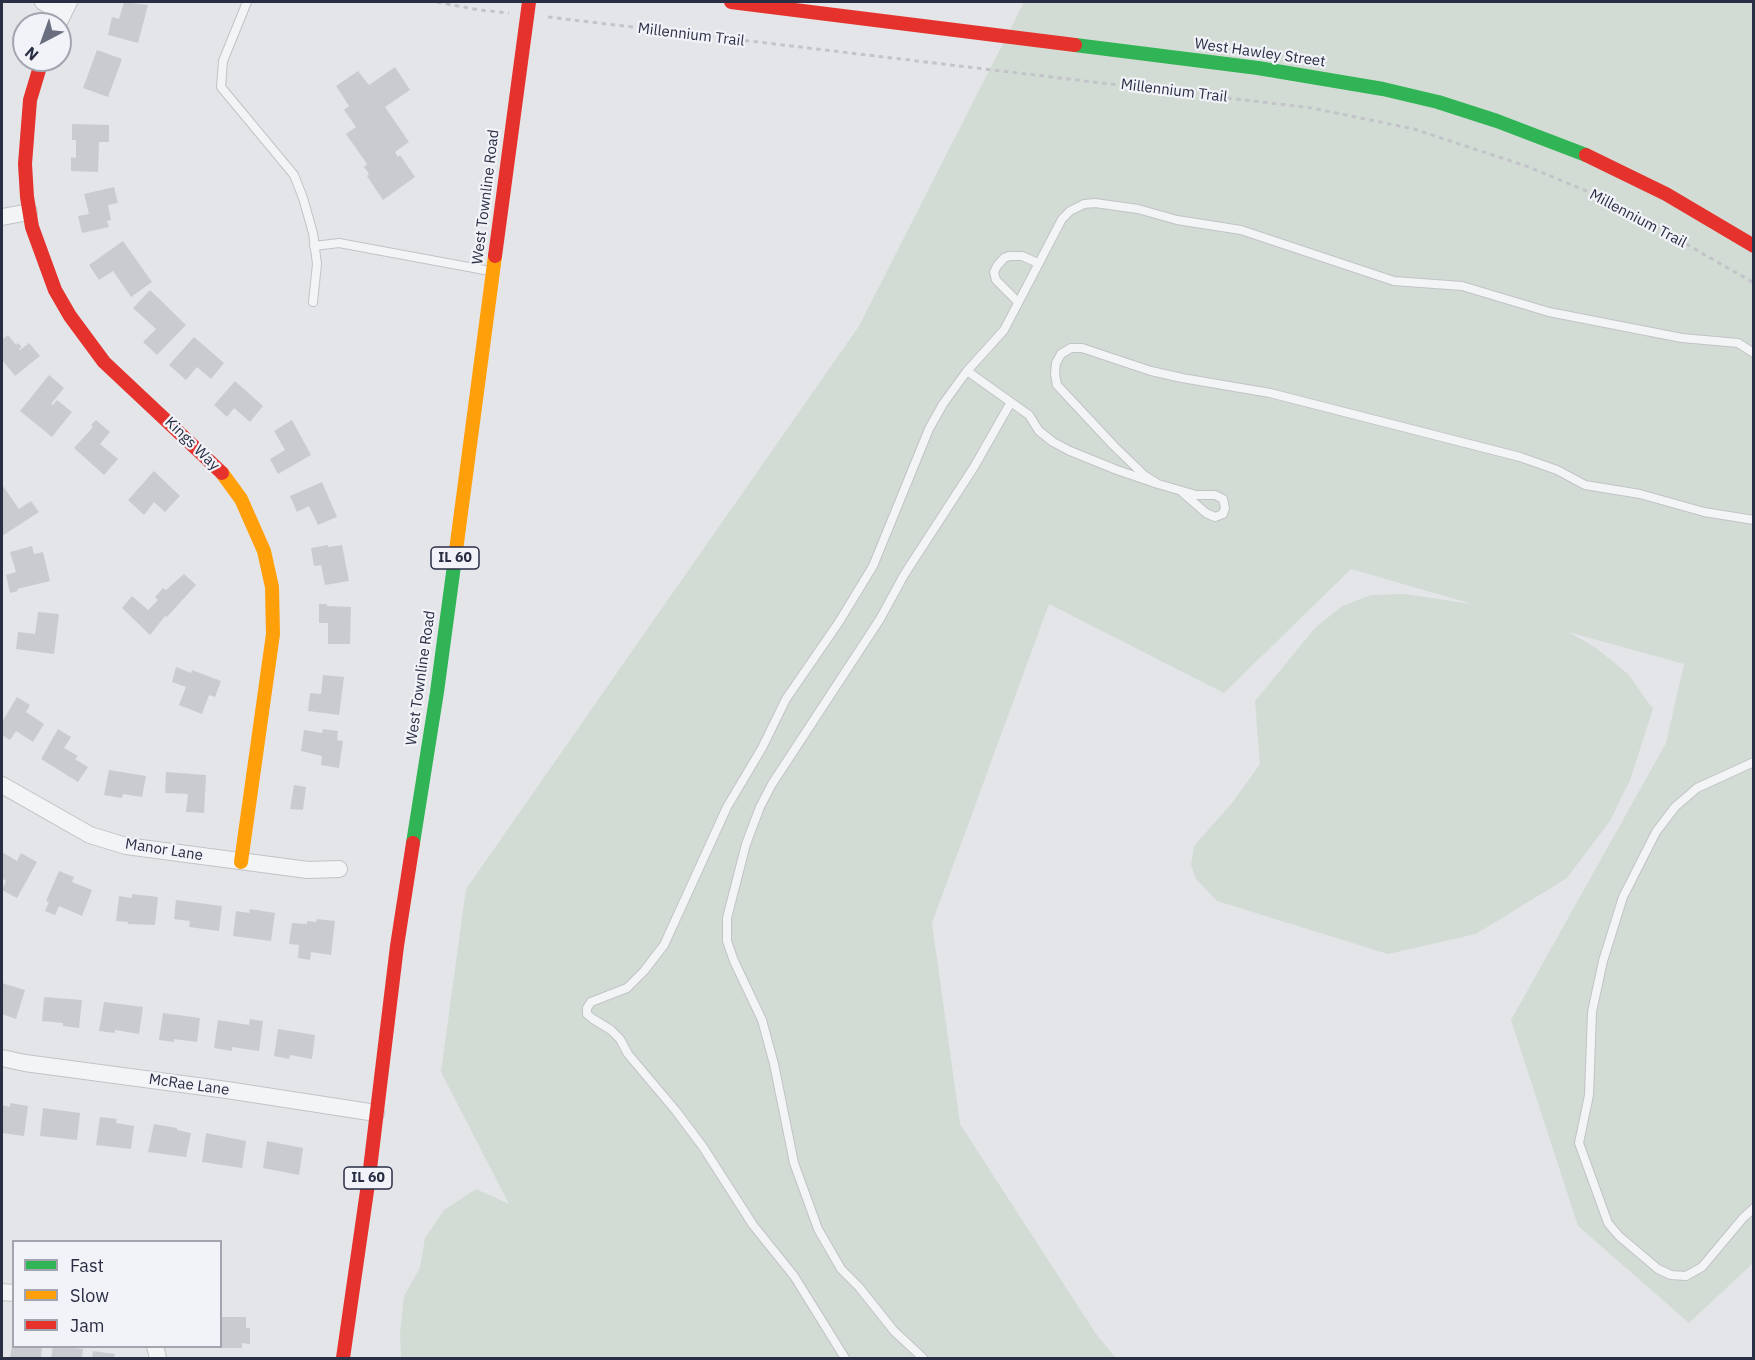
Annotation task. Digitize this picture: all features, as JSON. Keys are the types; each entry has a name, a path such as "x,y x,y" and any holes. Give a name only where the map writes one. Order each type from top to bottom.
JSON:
{"street":[{"path":"44,2 61,12"},
{"name":"West Townline Road","path":"343,1359 397,946 437,692 530,2"},
{"name":"West Hawley Street","path":"731,2 1258,68 1383,89 1438,102 1497,121 1585,155 1666,194 1754,246"},
{"name":"Kings Way","path":"38,72 30,100 25,164 32,227 55,290 70,316 104,362 220,470 241,499 264,551 272,587 273,634 241,862"},
{"path":"2,217 29,212"},
{"name":"Manor Lane","path":"2,785 90,835 126,846 308,870 339,869"},
{"name":"McRae Lane","path":"2,1058 376,1113"}],"lane":[{"path":"247,2 223,61 221,87 294,175 313,233 316,264 313,302"},
{"path":"845,1359 794,1276 753,1225 690,1129 628,1054 620,1039 611,1030 592,1019 587,1014 587,1008 591,1002 627,988 664,945 727,807 762,748 786,699 839,622 873,566 929,429 956,385 1004,330 1062,219 1070,211 1084,204 1112,204 1138,208 1178,220 1241,230 1394,281 1462,286 1548,312 1683,338 1738,343 1754,353"},
{"path":"314,246 339,243 494,272"},
{"path":"1018,302 996,280 994,272 997,266 1009,256 1022,256 1038,263"},
{"path":"1158,483 1145,476 1114,446 1057,385 1056,363 1061,354 1071,348 1082,348 1172,376 1270,393 1487,447 1557,470 1585,485 1640,494 1704,512 1754,520"},
{"path":"967,371 1029,416 1039,431 1053,442 1117,470 1182,492 1215,495 1223,499 1225,508 1223,514 1215,517 1206,513 1182,492"},
{"path":"923,1359 894,1331 859,1287 841,1269 818,1229 794,1163 765,1028 727,941 727,918 746,844 760,807 772,784 880,619 904,575 974,467 1011,402"},
{"path":"1754,762 1697,788 1675,807 1656,832 1623,897 1592,1012 1589,1095 1580,1143 1608,1222 1619,1236 1658,1269 1671,1275 1686,1276 1702,1267 1754,1208"}],"path":[{"path":"437,2 503,13"},
{"name":"Millennium Trail","path":"560,18 1312,108 1414,129 1526,166 1611,201 1754,284"}],"shaded area":[{"path":"1024,2 1753,2 1753,1263 1689,1323 1578,1226 1511,1020 1666,743 1684,664 1568,632 1595,647 1628,674 1653,709 1630,780 1610,821 1567,878 1476,934 1388,954 1217,901 1196,879 1191,865 1194,846 1232,803 1260,764 1255,701 1315,628 1342,606 1371,595 1405,594 1472,604 1351,569 1224,693 1049,604 932,923 960,1124 1096,1334 1116,1358 401,1358 400,1333 404,1296 420,1268 425,1238 444,1210 476,1189 509,1204 441,1072 466,889 859,326"}],"building":[{"path":"124,2 148,5 138,43 108,35 112,17 119,19"},
{"path":"97,50 122,59 108,97 83,88"},
{"path":"395,67 410,90 385,107 409,142 395,152 398,157 400,155 415,177 383,200 367,176 369,174 364,167 367,164 346,134 356,127 344,110 349,106 336,86 358,71 369,85"},
{"path":"72,124 109,125 109,142 99,142 98,172 71,171 71,157 76,158 76,140 72,140"},
{"path":"114,187 118,203 108,205 111,220 107,221 109,227 82,233 78,216 89,214 84,194"},
{"path":"123,241 152,282 131,297 113,271 99,280 89,265"},
{"path":"150,290 186,325 157,355 143,342 156,329 133,308"},
{"path":"8,335 16,345 18,343 22,347 20,350 29,343 40,356 15,376 2,360 2,340"},
{"path":"194,337 224,363 211,379 197,367 186,380 169,365"},
{"path":"49,375 64,388 51,404 53,405 57,400 72,412 52,437 20,411"},
{"path":"235,381 263,406 250,422 234,408 227,417 214,405"},
{"path":"96,420 110,432 100,444 118,459 104,475 74,448 93,427 91,425"},
{"path":"292,420 311,455 278,474 270,459 285,450 274,431"},
{"path":"154,471 180,496 165,512 154,502 144,515 128,500"},
{"path":"322,482 337,517 318,525 309,506 297,512 290,496"},
{"path":"2,487 19,509 31,501 39,512 2,536"},
{"path":"328,545 328,547 342,545 349,581 325,585 321,565 314,566 311,548"},
{"path":"32,546 34,554 43,552 50,581 17,589 18,591 10,593 6,575 16,572 10,552"},
{"path":"184,574 196,585 150,635 122,608 132,596 148,610 158,600 155,597 163,588 166,590"},
{"path":"319,604 351,607 350,644 328,644 328,623 319,623"},
{"path":"38,612 59,614 54,654 16,649 18,632 35,634"},
{"path":"176,667 191,673 192,670 221,681 215,697 209,695 202,714 179,705 186,687 172,682"},
{"path":"323,675 344,677 339,715 308,711 310,693 321,694"},
{"path":"17,697 30,705 26,712 44,724 33,742 16,731 10,740 2,735 2,722"},
{"path":"58,729 71,737 64,748 78,756 75,759 88,767 78,782 41,759"},
{"path":"323,729 338,731 337,740 343,741 339,768 321,765 322,756 301,751 304,730 322,733"},
{"path":"109,770 146,776 142,797 123,794 122,798 104,795"},
{"path":"166,772 206,775 204,813 186,812 188,794 165,793"},
{"path":"294,785 306,787 303,810 290,809"},
{"path":"2,852 17,861 21,853 37,862 17,898 2,890 6,881 2,878"},
{"path":"59,871 74,877 72,882 92,890 82,916 59,906 55,915 45,911 49,902 46,901"},
{"path":"132,894 158,897 155,925 116,921 119,896 132,898"},
{"path":"176,900 222,906 219,931 189,927 190,921 174,919"},
{"path":"250,909 275,913 271,941 233,936 236,911 249,913"},
{"path":"317,919 335,921 331,955 311,952 310,960 298,958 299,945 289,944 292,923 307,924 307,921 316,922"},
{"path":"2,983 25,990 16,1019 2,1014"},
{"path":"44,997 82,1000 79,1028 63,1026 63,1023 42,1021"},
{"path":"104,1002 143,1007 139,1034 115,1030 115,1033 99,1031"},
{"path":"163,1013 200,1018 197,1042 159,1040"},
{"path":"250,1019 263,1021 259,1051 232,1047 232,1051 214,1048 218,1020 249,1025"},
{"path":"278,1029 315,1035 312,1059 290,1055 289,1059 274,1056"},
{"path":"10,1103 28,1106 24,1136 2,1133 2,1105 10,1107"},
{"path":"43,1108 80,1113 77,1140 40,1136"},
{"path":"100,1117 117,1119 116,1123 134,1126 131,1149 96,1145"},
{"path":"154,1124 191,1133 186,1157 148,1152"},
{"path":"206,1133 246,1141 242,1168 202,1162"},
{"path":"267,1141 303,1148 299,1175 263,1168"},
{"path":"222,1317 246,1317 246,1328 250,1328 250,1344 242,1343 242,1348 222,1348"},
{"path":"12,1346 12,1348 42,1348 41,1358 10,1358"},
{"path":"53,1348 83,1349 82,1358 51,1358"},
{"path":"93,1351 115,1354 114,1358 92,1358"}],"traffic: fast":[{"path":"1075,45 1258,68 1383,89 1438,102 1497,121 1586,155"},
{"path":"413,843 455,558"}],"traffic: slow":[{"path":"455,558 495,256"},
{"path":"222,473 241,499 264,551 272,587 273,634 241,862"}],"traffic: jam":[{"path":"495,256 529,2"},
{"path":"731,2 1075,45"},
{"path":"38,72 30,100 25,164 27,197 32,227 55,290 70,316 104,362 222,473"},
{"path":"1586,155 1666,194 1754,246"},
{"path":"343,1358 369,1177 397,946 413,843"}]}
